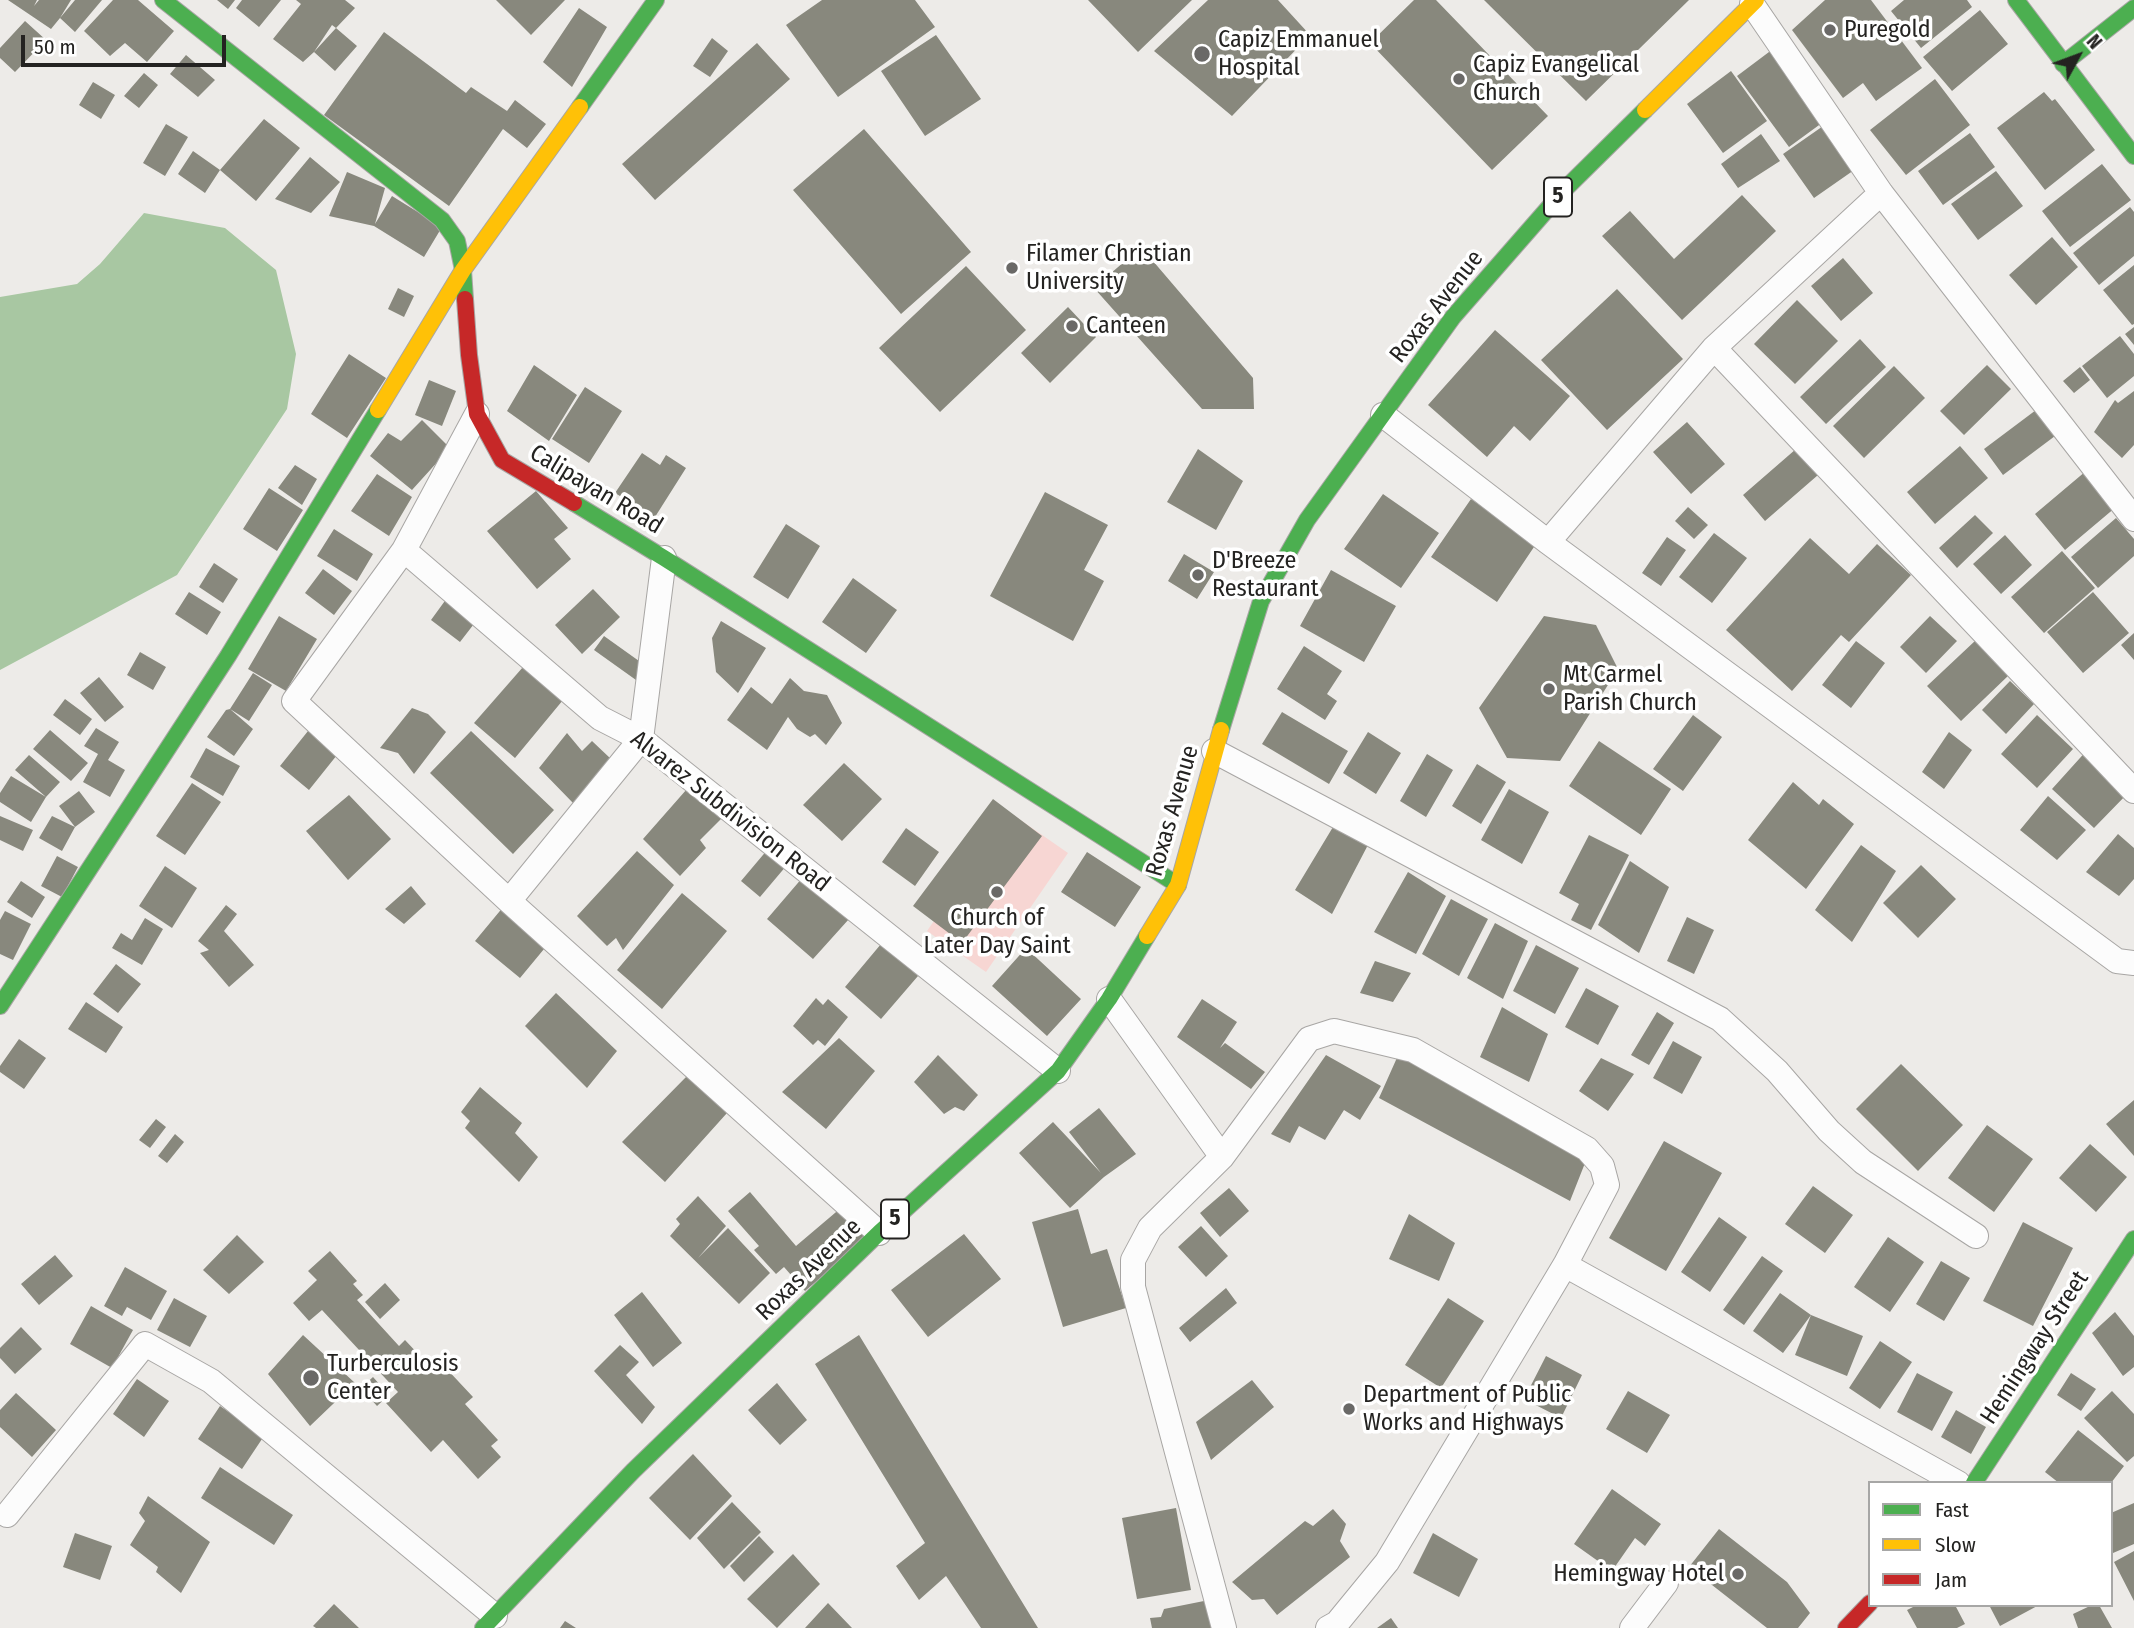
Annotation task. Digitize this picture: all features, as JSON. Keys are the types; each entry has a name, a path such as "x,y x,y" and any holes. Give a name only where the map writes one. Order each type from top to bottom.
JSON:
{"main road":[{"name":"Calipayan Road","path":"163,0 442,220 457,241 463,270 469,355 477,414 502,460 664,558 1178,885"},
{"path":"0,1006 228,656 463,270 656,0"},
{"path":"2016,0 2134,156"},
{"name":"Roxas Avenue","path":"489,1622 633,1471 879,1233 1058,1071 1109,999 1178,885 1214,751 1261,601 1307,520 1453,317 1565,189 1754,2"},
{"path":"2063,64 2134,8"},
{"name":"Hemingway Street","path":"1975,1481 2134,1239"},
{"path":"1846,1628 1868,1606"}],"street":[{"path":"1754,2 1881,193 2134,519"},
{"path":"1548,542 1714,348 1881,193"},
{"path":"1714,348 2125,762 2134,791"},
{"path":"477,414 404,550 294,701 509,901 879,1233"},
{"path":"1383,415 1548,542 2118,961 2134,963"},
{"name":"Alvarez Subdivision Road","path":"404,550 600,718 641,739 1058,1071"},
{"path":"509,901 641,739 664,558"},
{"path":"1214,751 1720,1019 1777,1071 1829,1130 1863,1162 1976,1236"},
{"path":"1109,999 1222,1157"},
{"path":"1224,1628 1133,1287 1133,1260 1150,1228 1222,1157 1309,1039 1334,1031 1413,1050 1587,1149 1602,1166 1607,1185 1565,1265 1387,1562 1337,1623 1328,1628"},
{"path":"1565,1265 1954,1481"},
{"path":"7,1516 145,1344 211,1381 489,1622"},
{"path":"1632,1628 1665,1583"}],"shaded area":[{"path":"144,213 225,228 276,270 296,354 287,409 177,575 0,670 0,297 77,284 100,264"},
{"name":"Church of Later Day Saint","path":"1009,812 1068,853 986,972 927,931"}],"building":[{"path":"8,0 37,0 34,6 39,0 71,0 51,29"},
{"path":"75,0 102,0 75,32 60,18"},
{"path":"113,0 138,0 174,31 147,62 125,43 110,56 84,31"},
{"path":"217,0 235,0 228,9"},
{"path":"242,0 281,0 259,27 236,8"},
{"path":"296,0 345,0 355,8 336,28 332,25 314,52 303,62 273,39 301,4"},
{"path":"496,0 565,0 531,35"},
{"path":"822,0 915,0 935,27 838,97 786,25"},
{"path":"1088,0 1192,0 1138,52"},
{"path":"1208,0 1278,0 1310,35 1232,116 1154,51"},
{"name":"Capiz Evangelical Church","path":"1414,0 1436,0 1548,116 1492,170 1370,43"},
{"path":"1484,0 1689,0 1586,101"},
{"path":"1825,0 1871,0 1922,68 1876,101 1863,83 1843,98 1792,30"},
{"path":"1904,0 1967,0 1972,7 1921,48 1891,11"},
{"path":"579,8 607,27 572,87 543,62"},
{"path":"1980,10 2008,44 1952,91 1923,57"},
{"path":"25,21 46,40 15,72 0,58 0,48"},
{"path":"336,28 357,46 335,71 314,52"},
{"path":"384,32 466,93 471,87 507,111 515,100 546,124 527,148 503,129 449,206 324,115"},
{"path":"936,35 981,99 925,136 881,71"},
{"path":"712,38 728,51 710,77 693,66"},
{"path":"757,43 790,79 655,200 622,164"},
{"path":"1773,49 1826,120 1789,147 1737,76"},
{"path":"186,55 215,80 198,97 170,74"},
{"path":"1731,71 1767,121 1723,153 1687,104"},
{"path":"144,73 158,85 139,108 124,96"},
{"path":"1935,79 1970,125 1906,175 1870,130"},
{"path":"93,82 115,95 101,119 79,105"},
{"path":"2044,92 2052,101 2055,99 2095,150 2045,190 1997,128"},
{"path":"264,119 300,148 256,201 220,170"},
{"path":"166,124 188,137 165,176 143,163"},
{"path":"1826,124 1857,168 1814,198 1783,154"},
{"path":"864,129 971,252 901,314 793,190"},
{"path":"1970,133 1995,167 1943,205 1918,171"},
{"path":"1761,134 1780,161 1738,188 1721,164"},
{"path":"193,151 220,170 205,193 178,174"},
{"path":"310,157 340,182 311,213 275,199"},
{"path":"2102,164 2131,200 2070,247 2042,211"},
{"path":"1996,171 2023,206 1978,240 1951,204"},
{"path":"347,172 385,188 375,224 392,196 442,227 424,257 374,226 329,216"},
{"path":"1742,195 1776,231 1682,320 1602,236 1630,211 1674,259"},
{"path":"2130,207 2134,212 2134,256 2099,285 2073,253"},
{"path":"2052,237 2078,267 2036,305 2009,275"},
{"path":"1141,247 1253,378 1254,409 1202,409 1094,288"},
{"path":"1843,258 1873,293 1841,321 1811,286"},
{"path":"2134,265 2134,324 2132,325 2103,290"},
{"path":"966,266 1026,330 940,412 879,348"},
{"path":"398,288 414,296 404,317 388,309"},
{"path":"1617,289 1683,359 1607,430 1541,360"},
{"path":"1797,300 1838,341 1795,384 1754,344"},
{"path":"1068,307 1096,337 1050,383 1021,353"},
{"path":"2134,327 2134,345 2125,334"},
{"path":"1495,330 1570,396 1530,441 1514,426 1487,457 1428,405"},
{"path":"2120,336 2134,354 2134,376 2107,398 2082,366"},
{"path":"1860,339 1886,367 1826,424 1800,397"},
{"path":"349,354 386,378 347,438 311,414"},
{"path":"534,365 577,395 549,441 507,411"},
{"path":"1987,365 2011,389 1964,435 1940,411"},
{"path":"1894,366 1925,398 1864,458 1833,426"},
{"path":"2080,367 2090,380 2074,393 2063,381"},
{"path":"429,380 456,391 442,426 415,415"},
{"path":"585,387 622,411 589,463 552,439"},
{"path":"2134,391 2134,445 2122,458 2094,432 2115,400 2118,403"},
{"path":"2036,410 2055,436 2003,475 1984,449"},
{"path":"422,420 450,448 412,490 370,456 388,433 401,441"},
{"path":"1687,422 1725,464 1691,494 1653,452"},
{"path":"1960,446 1988,478 1935,524 1907,492"},
{"path":"1198,449 1243,481 1216,530 1167,502"},
{"path":"1796,449 1818,475 1765,521 1743,495"},
{"path":"642,453 660,465 666,455 686,468 655,517 615,493"},
{"path":"295,465 317,479 302,505 278,488"},
{"path":"2086,471 2116,507 2065,550 2035,514"},
{"path":"377,474 412,497 389,536 351,511"},
{"path":"269,488 303,510 277,551 243,529"},
{"path":"536,491 568,528 554,539 571,559 537,589 487,531"},
{"path":"1045,492 1108,525 1084,570 1104,581 1073,641 990,596"},
{"path":"1383,494 1439,533 1401,588 1344,549"},
{"path":"1471,499 1536,544 1497,602 1431,557"},
{"path":"1688,507 1708,525 1694,539 1675,521"},
{"path":"1975,515 1993,533 1957,568 1939,548"},
{"path":"2116,518 2134,539 2134,556 2098,588 2071,557"},
{"path":"786,524 820,546 788,599 753,577"},
{"path":"334,529 373,554 357,581 317,556"},
{"path":"1714,533 1747,558 1712,603 1679,577"},
{"path":"2005,535 2032,565 2001,594 1973,564"},
{"path":"1667,537 1686,550 1661,586 1642,573"},
{"path":"1810,538 1849,574 1877,544 1911,575 1849,642 1841,635 1792,691 1726,630"},
{"path":"2062,551 2095,588 2044,633 2011,597"},
{"path":"1184,554 1214,572 1197,599 1168,581"},
{"path":"214,563 238,579 223,603 199,587"},
{"path":"323,569 352,591 334,615 305,593"},
{"path":"1331,570 1396,606 1364,662 1300,626"},
{"path":"853,578 897,610 866,653 822,622"},
{"path":"593,589 620,617 582,654 555,625"},
{"path":"189,592 221,612 207,635 175,614"},
{"path":"2093,592 2129,633 2083,673 2047,632"},
{"path":"447,598 477,620 460,642 431,620"},
{"path":"279,616 317,639 286,691 248,669"},
{"name":"Mt Carmel Parish Church","path":"1544,616 1596,625 1618,669 1560,761 1507,758 1479,708"},
{"path":"1930,616 1957,641 1926,673 1900,647"},
{"path":"721,621 766,648 738,693 716,672 712,638"},
{"path":"2134,633 2134,660 2121,645"},
{"path":"604,636 646,666 636,680 594,650"},
{"path":"1976,640 2009,675 1961,721 1927,686"},
{"path":"1856,641 1885,663 1851,708 1822,685"},
{"path":"1304,646 1342,671 1327,694 1337,701 1325,720 1277,689"},
{"path":"140,652 166,667 153,690 127,675"},
{"path":"523,667 563,700 515,758 474,723"},
{"path":"253,673 272,685 249,721 230,709"},
{"path":"99,677 124,707 105,722 80,693"},
{"path":"790,678 804,691 827,695 842,723 826,745 815,734 810,737 797,729 788,717 767,750 727,720 751,687 772,704"},
{"path":"2010,681 2034,704 2006,734 1982,710"},
{"path":"65,699 92,719 80,735 53,715"},
{"path":"412,708 428,714 446,732 414,774 398,753 380,748"},
{"path":"230,709 253,729 234,756 207,737 226,710"},
{"path":"1282,712 1348,751 1329,784 1262,744"},
{"path":"1693,715 1722,737 1683,791 1653,769"},
{"path":"2037,715 2073,749 2037,788 2001,754"},
{"path":"96,728 119,742 108,760 125,770 110,797 83,782 98,754 84,746"},
{"path":"50,730 88,763 71,781 33,749"},
{"path":"308,731 337,755 309,790 280,766"},
{"path":"471,731 554,810 513,854 430,773"},
{"path":"1368,732 1401,753 1376,794 1343,773"},
{"path":"1949,732 1972,750 1944,789 1922,772"},
{"path":"567,733 582,751 592,741 611,759 573,803 539,768"},
{"path":"1599,741 1671,789 1641,835 1569,786"},
{"path":"206,748 240,766 223,796 190,777"},
{"path":"2089,748 2129,792 2094,828 2052,789"},
{"path":"1427,754 1453,770 1426,817 1400,801"},
{"path":"29,755 60,782 46,797 15,770"},
{"path":"844,763 882,799 842,841 803,805"},
{"path":"1477,764 1506,782 1481,824 1452,806"},
{"path":"11,776 46,797 31,822 0,802 0,793"},
{"path":"694,781 730,810 700,840 706,848 680,876 643,839"},
{"path":"1793,782 1819,805 1823,799 1854,824 1806,889 1748,840"},
{"path":"192,783 221,802 185,855 156,836"},
{"path":"1509,789 1549,812 1522,864 1481,840"},
{"path":"79,791 95,812 75,827 59,806"},
{"path":"349,795 391,839 348,880 306,831"},
{"path":"2048,796 2086,830 2057,860 2020,830"},
{"path":"993,799 1042,836 962,943 913,906"},
{"path":"0,816 33,830 23,851 0,840"},
{"path":"52,816 75,827 62,851 39,838"},
{"path":"1336,822 1370,841 1332,914 1295,890"},
{"path":"906,828 939,852 915,886 882,862"},
{"path":"2118,834 2134,848 2134,879 2119,896 2086,872"},
{"path":"1589,835 1629,855 1591,930 1571,920 1579,904 1559,893"},
{"path":"1861,845 1896,871 1852,942 1815,910"},
{"path":"768,849 787,865 760,897 741,881"},
{"path":"637,851 674,885 623,950 616,938 607,946 577,916"},
{"path":"1087,852 1141,887 1115,927 1061,892"},
{"path":"57,856 78,867 62,897 41,886"},
{"path":"1630,861 1669,887 1639,953 1598,925"},
{"path":"1921,865 1956,899 1918,938 1883,903"},
{"path":"165,866 197,888 172,928 139,906"},
{"path":"1408,872 1446,896 1416,954 1374,932"},
{"path":"803,877 849,919 813,959 767,919"},
{"path":"21,881 45,897 32,918 7,902"},
{"path":"411,886 426,904 404,924 385,909"},
{"path":"682,893 727,931 662,1009 617,970"},
{"path":"1451,899 1488,919 1459,976 1422,954"},
{"path":"226,905 237,914 224,931 254,965 229,987 200,953 209,950 198,941"},
{"path":"504,906 549,943 520,978 475,941"},
{"path":"5,911 31,924 13,960 0,954 0,920"},
{"path":"1687,917 1714,930 1694,974 1667,961"},
{"path":"145,918 163,929 142,965 112,948 121,933 132,940"},
{"path":"1495,923 1528,941 1503,999 1467,978"},
{"path":"881,944 918,976 881,1019 845,987"},
{"path":"1536,945 1579,968 1555,1014 1513,991"},
{"path":"1026,948 1081,999 1047,1036 992,986"},
{"path":"1375,961 1411,973 1393,1002 1360,993"},
{"path":"116,964 141,984 118,1013 93,994"},
{"path":"1586,988 1619,1006 1598,1045 1565,1027"},
{"path":"556,993 617,1051 587,1088 525,1026"},
{"path":"816,998 823,1005 828,999 848,1017 825,1046 818,1040 813,1045 793,1026"},
{"path":"1202,999 1237,1022 1220,1048 1225,1043 1265,1072 1251,1089 1177,1037"},
{"path":"86,1002 123,1027 106,1053 68,1029"},
{"path":"1502,1007 1548,1034 1529,1082 1480,1057"},
{"path":"1657,1012 1674,1023 1649,1065 1631,1055"},
{"path":"839,1038 875,1071 826,1129 782,1092"},
{"path":"19,1039 46,1058 24,1089 0,1072 0,1066"},
{"path":"1673,1041 1702,1057 1682,1094 1653,1078"},
{"path":"1400,1051 1587,1158 1570,1201 1379,1098"},
{"path":"938,1055 978,1095 964,1111 955,1107 944,1114 914,1082"},
{"path":"1326,1055 1381,1086 1360,1120 1344,1110 1325,1140 1299,1126 1290,1143 1271,1134"},
{"path":"1601,1058 1634,1074 1608,1111 1579,1091"},
{"path":"1901,1064 1963,1125 1918,1171 1856,1109"},
{"path":"687,1076 727,1113 665,1182 622,1142"},
{"path":"480,1087 522,1123 515,1133 538,1157 519,1182 465,1128 470,1121 461,1112"},
{"path":"2134,1100 2134,1156 2106,1124"},
{"path":"1099,1108 1136,1154 1104,1177 1070,1208 1019,1153 1053,1122 1101,1173 1069,1132"},
{"path":"156,1119 166,1127 150,1148 139,1140"},
{"path":"1987,1125 2033,1159 1994,1212 1948,1178"},
{"path":"175,1134 184,1142 167,1163 158,1156"},
{"path":"1664,1141 1722,1173 1666,1271 1609,1238"},
{"path":"2090,1144 2127,1177 2096,1212 2059,1178"},
{"path":"1813,1186 1853,1215 1825,1253 1785,1224"},
{"path":"1229,1188 1249,1211 1220,1237 1200,1213"},
{"path":"750,1192 796,1246 842,1207 868,1237 805,1291 784,1267 776,1274 754,1250 759,1246 728,1211"},
{"path":"698,1196 726,1226 698,1258 728,1228 770,1273 739,1304 670,1236 680,1224 676,1219"},
{"path":"1078,1209 1091,1254 1107,1249 1126,1308 1063,1327 1032,1222"},
{"path":"1409,1214 1455,1243 1439,1281 1389,1259"},
{"path":"1719,1217 1747,1237 1710,1292 1681,1272"},
{"path":"2023,1222 2073,1248 2033,1326 1983,1301"},
{"path":"1201,1226 1228,1256 1206,1277 1178,1247"},
{"path":"964,1234 1001,1279 928,1337 891,1290"},
{"path":"237,1235 264,1262 229,1294 203,1270"},
{"path":"1888,1237 1924,1262 1890,1312 1854,1287"},
{"path":"330,1251 357,1281 353,1284 363,1295 357,1300 399,1346 405,1340 436,1373 444,1366 473,1397 465,1404 498,1440 491,1446 501,1457 478,1479 443,1440 431,1452 386,1403 398,1392 322,1310 309,1321 293,1303 317,1280 308,1271"},
{"path":"55,1255 73,1276 39,1305 21,1284"},
{"path":"1762,1256 1783,1271 1744,1325 1723,1310"},
{"path":"1941,1261 1970,1278 1944,1321 1916,1304"},
{"path":"125,1267 167,1291 151,1320 127,1307 122,1316 104,1306"},
{"path":"385,1283 400,1300 380,1319 365,1302"},
{"path":"1226,1288 1237,1303 1190,1342 1179,1328"},
{"path":"642,1292 682,1343 653,1367 614,1315"},
{"path":"1780,1293 1811,1315 1783,1353 1753,1331"},
{"path":"174,1298 207,1316 190,1347 157,1330"},
{"path":"1448,1298 1484,1321 1441,1388 1405,1365"},
{"path":"91,1306 133,1330 112,1368 70,1344"},
{"path":"2115,1312 2134,1336 2134,1367 2123,1376 2092,1333"},
{"path":"1811,1315 1863,1336 1847,1376 1795,1355"},
{"path":"21,1327 42,1349 15,1374 0,1358 0,1348"},
{"name":"Turberculosis Center","path":"303,1335 355,1383 310,1426 268,1374"},
{"path":"859,1335 1038,1628 981,1628 946,1576 919,1600 896,1566 925,1543 815,1364"},
{"path":"1880,1341 1912,1362 1880,1409 1849,1388"},
{"path":"620,1345 639,1362 626,1375 655,1407 642,1424 594,1371"},
{"path":"1546,1356 1582,1375 1561,1418 1524,1399"},
{"path":"1917,1373 1953,1392 1932,1431 1897,1412"},
{"path":"2071,1373 2096,1389 2081,1411 2057,1395"},
{"path":"373,1377 389,1395 377,1406 361,1388"},
{"path":"137,1379 169,1401 144,1437 113,1414"},
{"path":"1252,1380 1274,1407 1211,1460 1196,1422"},
{"path":"777,1383 807,1420 780,1445 748,1410"},
{"path":"1628,1391 1670,1415 1647,1453 1606,1429"},
{"path":"2112,1391 2134,1414 2134,1456 2127,1462 2084,1418"},
{"path":"16,1393 56,1430 32,1457 0,1427 0,1410"},
{"path":"220,1406 264,1436 242,1469 198,1439"},
{"path":"1956,1410 1986,1427 1971,1454 1941,1437"},
{"path":"2078,1430 2124,1466 2113,1481 2056,1481 2045,1472"},
{"path":"693,1454 732,1496 690,1540 649,1498"},
{"path":"220,1467 293,1515 274,1545 201,1498"},
{"path":"1612,1489 1661,1524 1645,1546 1635,1538 1612,1571 1574,1544"},
{"path":"148,1496 210,1542 181,1593 156,1572 158,1567 130,1545 145,1521 139,1513"},
{"path":"732,1502 761,1532 724,1569 697,1538"},
{"path":"2134,1503 2134,1544 2113,1553 2113,1512"},
{"path":"1176,1508 1191,1590 1137,1599 1122,1518"},
{"path":"1333,1509 1346,1524 1340,1541 1350,1557 1277,1615 1264,1599 1252,1600 1232,1582 1305,1521 1313,1526"},
{"name":"Hemingway Hotel","path":"1719,1529 1787,1582 1810,1613 1798,1628 1767,1628 1689,1567"},
{"path":"75,1533 112,1546 100,1580 63,1567"},
{"path":"1433,1533 1478,1559 1459,1597 1413,1573"},
{"path":"759,1536 774,1552 744,1582 730,1566"},
{"path":"2134,1551 2134,1601 2114,1562"},
{"path":"793,1554 820,1584 777,1628 747,1599"},
{"path":"1204,1601 1212,1628 1152,1628 1150,1618 1161,1617 1164,1609"},
{"path":"828,1603 852,1628 805,1628"},
{"path":"334,1604 359,1628 313,1626"},
{"path":"1913,1607 1956,1607 1965,1624 1957,1628 1917,1628 1907,1610"},
{"path":"1990,1607 2035,1607 2000,1626"},
{"path":"2088,1607 2100,1607 2112,1628 2078,1628 2073,1614"},
{"path":"1391,1618 1398,1628 1377,1628"},
{"path":"565,1621 576,1628 560,1628"}],"traffic: fast":[{"path":"163,0 442,220 457,241 465,299"},
{"path":"580,107 656,0"},
{"path":"2016,0 2134,156"},
{"path":"2063,64 2134,8"},
{"path":"1221,730 1261,601 1307,520 1453,317 1565,189 1645,110"},
{"path":"0,1006 228,656 378,410"},
{"path":"574,503 1178,885"},
{"path":"483,1628 633,1471 879,1233 1058,1071 1109,999 1147,936"},
{"path":"1975,1481 2134,1239"}],"traffic: slow":[{"path":"1645,110 1756,0"},
{"path":"378,410 463,270 580,107"},
{"path":"1147,936 1178,885 1221,730"}],"traffic: jam":[{"path":"465,299 477,414 502,460 574,503"},
{"path":"1846,1628 1868,1605"}],"place":[{"name":"Puregold","path":"1830,30"},
{"name":"Capiz Emmanuel Hospital","path":"1202,54"},
{"name":"Capiz Evangelical Church","path":"1459,79"},
{"name":"Filamer Christian University","path":"1012,268"},
{"name":"Canteen","path":"1072,326"},
{"name":"D'Breeze Restaurant","path":"1198,575"},
{"name":"Mt Carmel Parish Church","path":"1549,689"},
{"name":"Church of Later Day Saint","path":"997,892"},
{"name":"Turberculosis Center","path":"311,1378"},
{"name":"Department of Public Works and Highways","path":"1349,1409"},
{"name":"Hemingway Hotel","path":"1738,1574"}]}
